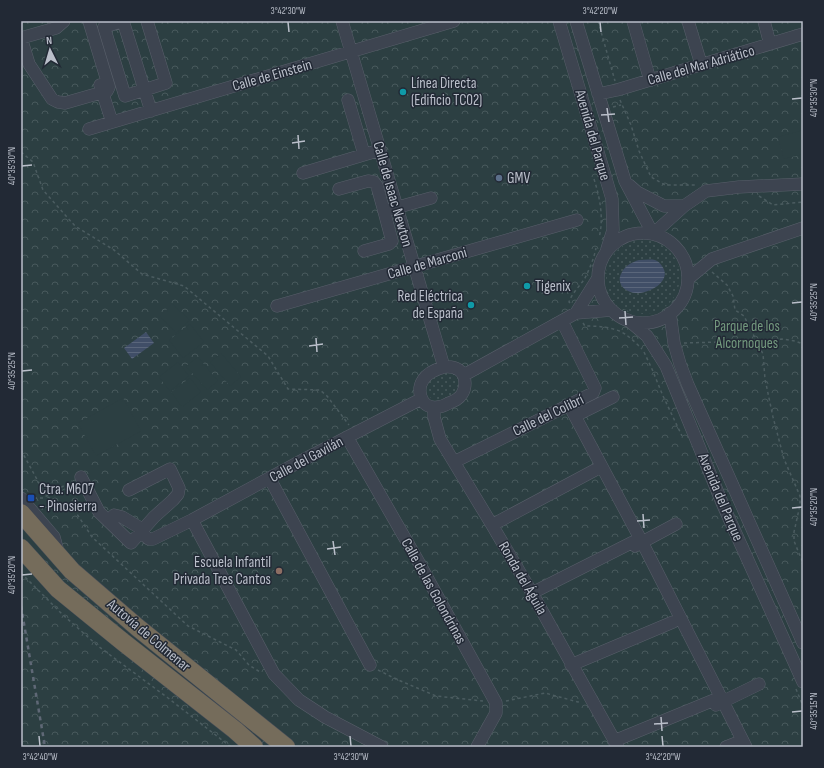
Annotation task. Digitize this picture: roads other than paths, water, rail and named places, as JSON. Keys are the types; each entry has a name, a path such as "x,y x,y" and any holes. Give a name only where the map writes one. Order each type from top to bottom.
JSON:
{"highway":[{"name":"Autovía de Colmenar","path":"24,503 58,555 72,570 137,627 286,747"},
{"name":"Autovía de Colmenar","path":"21,548 58,589 235,730 254,747"}],"street":[{"path":"64,21 56,28 21,38 29,64 52,99 65,103 108,91 109,87 89,21"},
{"path":"147,21 166,83 144,90 125,96 104,27 123,21 144,90 151,111"},
{"name":"Calle de Isaac Newton","path":"342,21 444,367"},
{"name":"Calle de Einstein","path":"89,129 454,21"},
{"name":"Avenida del Parque","path":"559,21 612,199 613,230 602,249"},
{"name":"Avenida del Parque","path":"576,21 624,181 653,234"},
{"path":"632,21 650,80"},
{"path":"688,21 701,64"},
{"path":"764,21 770,44"},
{"name":"Calle del Mar Adriático","path":"598,94 617,90 803,34"},
{"path":"98,80 112,122"},
{"path":"348,100 364,154"},
{"path":"303,173 380,150"},
{"path":"339,189 368,181 374,182 376,186 392,241 389,244 364,251"},
{"path":"624,181 637,192 664,206 684,206"},
{"path":"653,234 684,206 706,191 753,186 803,184"},
{"path":"384,211 431,198"},
{"name":"Calle de Marconi","path":"277,306 577,220"},
{"path":"688,279 712,259 803,228"},
{"path":"638,233 653,234 663,238 673,245 681,255 686,267 688,279 685,292 679,304 670,314 657,320 643,323 628,320 619,316 612,310 600,293 598,278 602,249 626,236 638,233"},
{"path":"576,313 598,278"},
{"path":"464,375 576,313 612,310"},
{"name":"Avenida del Parque","path":"670,314 674,344 688,385 803,643"},
{"name":"Avenida del Parque","path":"628,320 647,336 666,366 799,684"},
{"name":"Calle del Colibrí","path":"454,462 593,393 595,388 562,321"},
{"path":"451,366 457,368 464,375 464,391 456,400 447,405 434,408 428,406 421,399 420,386 423,380 438,369 451,366"},
{"path":"575,416 613,397"},
{"name":"Calle del Gavilán","path":"141,531 149,539 153,539 192,520 421,399"},
{"path":"566,406 575,416 717,702 736,746"},
{"path":"566,406 595,470 637,543 673,622 717,702"},
{"name":"Ronda del Águila","path":"434,408 434,417 440,439 532,593 616,744"},
{"name":"Calle de las Golondrinas","path":"351,435 496,703 496,713 477,747"},
{"path":"81,477 99,512 130,543 154,517 173,500 178,494 179,488 170,469 129,490"},
{"path":"492,525 595,470"},
{"path":"270,479 370,665"},
{"path":"108,521 114,515 122,517 141,531"},
{"path":"192,520 274,674 299,700 325,717 382,747"},
{"path":"532,593 676,524"},
{"path":"571,665 673,622"},
{"path":"616,744 758,684"}],"water":[{"path":"639,260 657,261 665,272 664,277 658,286 653,289 641,293 632,293 622,287 620,283 620,276 627,266"},
{"path":"146,332 154,343 132,359 124,348"}],"railway":[{"path":"21,606 45,747"}],"place":[{"name":"Línea Directa (Edificio TC02)","path":"403,92"},
{"name":"GMV","path":"499,178"},
{"name":"Tigenix","path":"527,286"},
{"name":"Red Eléctrica de España","path":"471,305"},
{"name":"Ctra. M607 - Pinosierra","path":"31,498"},
{"name":"Escuela Infantil Privada Tres Cantos","path":"279,571"}],"park label":[{"name":"Parque de los Alcornoques","path":"747,334"}]}
